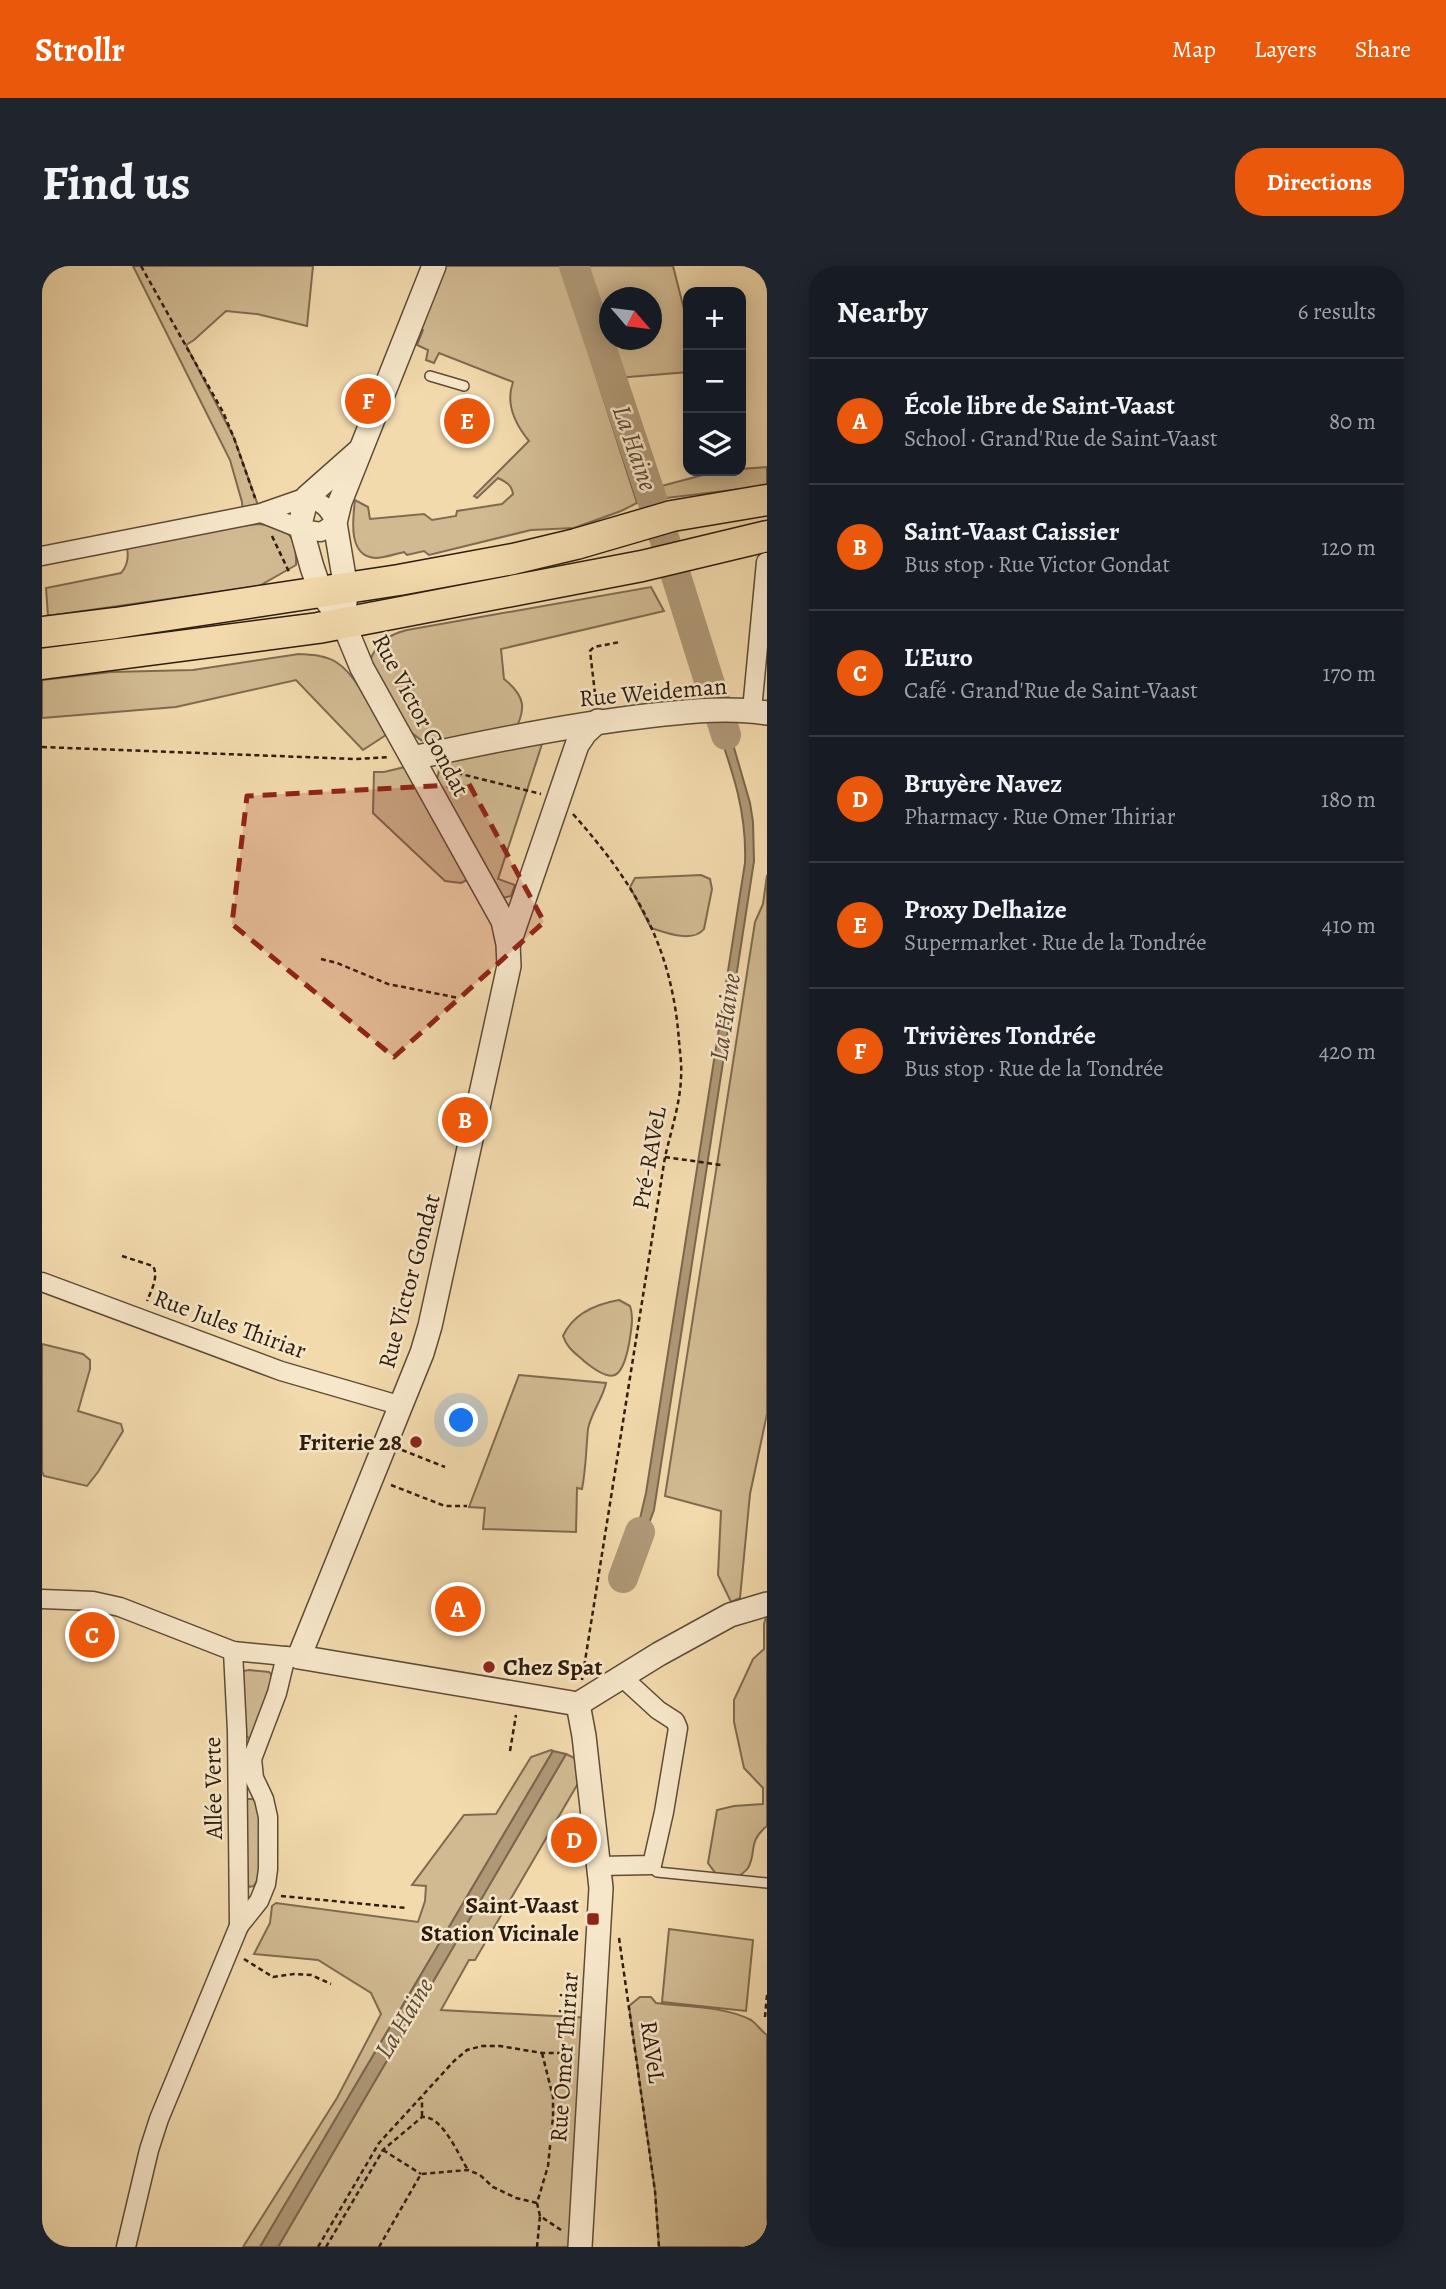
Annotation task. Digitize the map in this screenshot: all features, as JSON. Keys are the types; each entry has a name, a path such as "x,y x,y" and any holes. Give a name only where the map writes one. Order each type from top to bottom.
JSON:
{"highway":[{"path":"42,632 334,591 513,559 672,516 767,500"},
{"path":"42,664 318,628 642,566 767,536"}],"street":[{"path":"334,591 335,523 340,502 434,266"},
{"path":"42,556 261,513 307,497 359,451"},
{"path":"307,497 330,509 335,523"},
{"path":"307,497 301,513 301,529 334,591 343,622"},
{"path":"261,513 301,529 321,532 335,523"},
{"name":"Rue Weideman","path":"414,758 513,735 598,721 706,710 750,711 766,562"},
{"name":"Rue Victor Gondat","path":"292,1656 372,1478 422,1353 509,966 509,944 503,921 362,668 343,622"},
{"name":"Rue Victor Gondat","path":"509,944 577,745 598,721"},
{"name":"Rue Jules Thiriar","path":"42,1282 281,1371 402,1406"},
{"path":"42,1599 93,1601 120,1607 233,1651 292,1656 578,1704 659,1654 730,1615 767,1604"},
{"name":"Allée Verte","path":"233,1651 237,1731 239,1926"},
{"name":"Allée Verte","path":"125,2247 159,2119 239,1926 259,1901 261,1894 268,1868 268,1817 264,1799 254,1778 252,1759 292,1656"},
{"path":"599,1866 650,1866 653,1863 678,1728 675,1721 656,1708 622,1677"},
{"name":"Rue Omer Thiriar","path":"578,1704 599,1866 600,1910 580,2242"}],"lane":[{"path":"430,376 464,386"},
{"path":"650,1866 657,1872 767,1883"}],"path":[{"path":"598,721 590,651 594,647 620,642"},
{"name":"Pré-RAVeL","path":"42,747 355,759 414,758 429,766 557,800 572,812 619,869 649,923 670,979 676,1008 681,1078 578,1704"},
{"path":"321,959 388,984 459,998"},
{"path":"666,1157 720,1165"},
{"path":"122,1256 155,1269 152,1290 140,1317"},
{"path":"387,1443 445,1467"},
{"path":"372,1478 444,1506 467,1506"},
{"path":"510,1751 519,1694"},
{"path":"261,1894 406,1908"},
{"name":"RAVeL","path":"619,1939 655,2191 659,2247"},
{"path":"229,1951 273,1977 311,1975 331,1984"},
{"path":"765,2017 767,1995"},
{"path":"318,2247 379,2143 467,2050 482,2046 500,2046 566,2054 590,2049"},
{"path":"537,2247 540,2216 537,2203 548,2166 553,2117 553,2098 542,2053"},
{"path":"422,2098 422,2117"},
{"path":"333,2247 327,2246 383,2150 422,2117 429,2116 444,2129 468,2170"},
{"path":"383,2150 421,2174 468,2170 480,2175 492,2187 516,2198 537,2203"},
{"path":"379,2247 421,2174"},
{"path":"540,2216 580,2242"}],"highlighted area":[{"path":"469,784 544,922 394,1057 232,924 247,796"}],"shaded area":[{"path":"133,266 313,266 307,326 257,314 226,311 186,345 234,438 259,508 243,517 242,502 230,460"},
{"path":"434,266 561,266 637,503 574,528 531,530 429,555 424,551 407,555 404,552 376,558 360,551 354,535 355,500 368,507 370,519 424,514 432,520 456,516 457,511 502,504 513,494 510,486 498,478 477,498 474,496 529,441 519,428 511,406 513,382 439,353 434,363 426,360 428,350 417,345 423,330 411,324"},
{"path":"581,266 673,266 683,305 683,372 617,378 608,350 662,350 662,287 599,287 599,322"},
{"path":"767,467 767,486 666,498 654,488 699,476 746,476 746,469"},
{"path":"259,524 277,527 289,534 295,546 296,565 259,586 48,616 46,588 121,573 127,561 126,540"},
{"path":"651,587 664,611 501,649 504,679 517,692 522,704 513,735 435,744 421,740 408,730 370,661 384,640 407,630"},
{"path":"299,654 327,658 344,668 364,695 386,735 363,750 296,680 176,707 42,718 42,680 111,672 193,670"},
{"path":"544,738 498,879 515,885 511,896 502,898 437,779 440,766 446,759"},
{"path":"405,767 471,872 467,880 461,883 445,881 373,813 374,772"},
{"path":"701,875 710,879 712,889 704,929 686,936 651,928 630,887 635,878"},
{"path":"767,875 767,1414 750,1494 740,1598 731,1602 718,1575 721,1511 665,1496 755,922 763,904"},
{"path":"619,1300 630,1306 631,1329 623,1365 619,1372 609,1376 594,1369 577,1355 563,1336 567,1328 586,1311"},
{"path":"42,1344 83,1354 90,1360 78,1411 121,1424 123,1431 87,1486 44,1476 42,1472"},
{"path":"519,1375 606,1383 588,1429 582,1489 577,1488 576,1532 483,1529 485,1508 469,1507"},
{"path":"767,1614 767,1826 757,1837 747,1870 735,1880 719,1878 708,1863 717,1810 763,1804 763,1788 744,1768 734,1722 734,1700 753,1659 764,1649 764,1624"},
{"path":"243,1671 269,1672 273,1677 256,1735 249,1738 244,1735"},
{"path":"553,1751 260,2247 243,2247 337,2098 381,2014 371,1993 318,1960 254,1954 270,1923 272,1906 276,1903 418,1922 425,1901 426,1886 412,1885 464,1815 496,1814 531,1757"},
{"path":"566,1754 587,1764 587,1768 475,1960 469,1960 441,2010 592,2018 580,2247 278,2247"},
{"path":"247,1799 253,1799 262,1809 260,1875 254,1886 250,1887 247,1884 244,1804"},
{"path":"669,1929 753,1940 746,2011 662,2002"},
{"path":"640,1997 651,1997 656,2003 740,2015 751,2020 767,2035 767,2247 659,2247 655,2191 629,2006"}],"water":[{"path":"726,720 750,803 754,861 654,1510 631,1571 622,1568 638,1527 646,1493 745,863 741,808 715,721"},
{"path":"553,1751 566,1754 278,2247 260,2247"}],"waterway":[{"name":"La Haine","path":"574,266 650,493 726,735"},
{"name":"La Haine","path":"623,1578 640,1532"}],"place":[{"name":"Trivières Tondrée","path":"368,401"},
{"name":"Proxy Delhaize","path":"467,421"},
{"name":"Saint-Vaast Caissier","path":"465,1120"},
{"name":"Friterie 28","path":"416,1442"},
{"name":"École libre de Saint-Vaast","path":"458,1609"},
{"name":"L'Euro","path":"92,1635"},
{"name":"Chez Spat","path":"489,1667"},
{"name":"Bruyère Navez","path":"574,1840"},
{"name":"Saint-Vaast Station Vicinale","path":"593,1919"}]}
